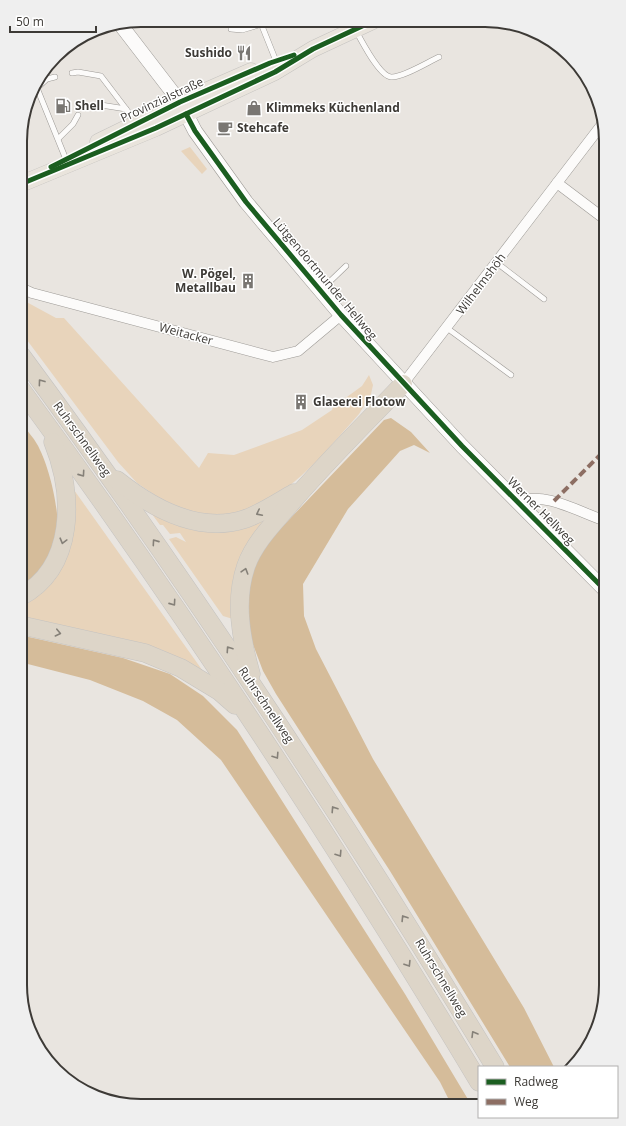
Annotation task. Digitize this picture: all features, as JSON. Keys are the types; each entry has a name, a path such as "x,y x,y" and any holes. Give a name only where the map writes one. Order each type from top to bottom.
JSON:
{"highway":[{"name":"Ruhrschnellweg","path":"27,363 91,452 266,705 412,930 494,1066"},
{"path":"266,705 254,681 244,648 240,621 240,592 246,566 257,544 305,487 403,384"},
{"name":"Ruhrschnellweg","path":"27,397 133,545 264,737 368,901 478,1080"},
{"path":"27,592 34,588 52,568 63,544 66,530 66,502 60,463 50,434 35,408"},
{"path":"91,452 103,466 129,489 161,508 186,519 202,522 217,523 243,519 256,514 305,487"},
{"path":"27,627 145,653 181,668 219,691 235,705 264,737"}],"main road":[{"name":"Provinzialstraße","path":"27,181 183,108 276,61 313,49 361,27"},
{"name":"Lütgendortmunder Hellweg","path":"123,29 183,108 195,131 246,202 341,315 403,384 462,446"},
{"name":"Provinzialstraße","path":"67,162 136,123 183,108 275,72 313,49"},
{"name":"Werner Hellweg","path":"462,446 599,584"}],"street":[{"name":"Wilhelmshöh","path":"403,384 598,129"},
{"path":"557,183 599,215"},
{"name":"Weitacker","path":"27,291 273,357 298,351 341,315"},
{"path":"519,503 526,499 554,501 599,519"}],"lane":[{"path":"231,30 242,30 250,27"},
{"path":"263,27 276,61"},
{"path":"355,30 381,71 389,77 397,76 439,57"},
{"path":"72,74 78,72 101,76 136,123"},
{"path":"43,83 47,79 55,77"},
{"path":"39,92 49,120 59,138 67,162"},
{"path":"101,105 126,109"},
{"path":"59,138 73,124 78,115"},
{"path":"497,263 544,299"},
{"path":"320,291 346,266"},
{"path":"447,328 511,375"}],"shaded area":[{"path":"190,147 207,169 202,174 181,151"},
{"path":"27,302 56,318 64,318 199,468 208,453 234,455 302,430 332,410 333,407 362,386 369,375 373,385 371,394 359,414 321,457 301,476 275,498 233,515 197,515 159,498 137,483 118,462 27,340"},
{"path":"391,418 411,432 430,453 414,445 400,451 348,509 303,584 304,616 316,649 373,759 524,1008 553,1066 509,1066 390,871 276,694 263,671 252,642 246,608 249,578 262,548 384,420"},
{"path":"27,430 38,446 48,469 54,494 57,519 57,531 54,547 47,561 27,583"},
{"path":"74,490 210,681 189,665 162,650 27,621 27,603 36,597 49,585 59,572 66,558 73,525"},
{"path":"143,502 171,519 271,514 233,619 223,616 169,539 176,537 186,542 180,533 170,534 163,525 160,525"},
{"path":"27,637 123,658 170,674 203,696 237,730 405,994 468,1099 448,1099 440,1082 221,760 177,720 143,701 90,680 27,664"}],"marked path":[{"path":"554,501 599,456"}],"cycle path":[{"path":"27,182 156,128 275,72 313,49 360,27"},
{"path":"51,167 180,102 270,63 294,55"},
{"path":"186,114 195,131 246,202 341,315 462,446 599,584"}],"place":[{"name":"Sushido","path":"244,53"},
{"name":"Shell","path":"63,106"},
{"name":"Klimmeks Küchenland","path":"254,108"},
{"name":"Stehcafe","path":"225,128"},
{"name":"W. Pögel, Metallbau","path":"248,281"},
{"name":"Glaserei Flotow","path":"301,402"}]}
